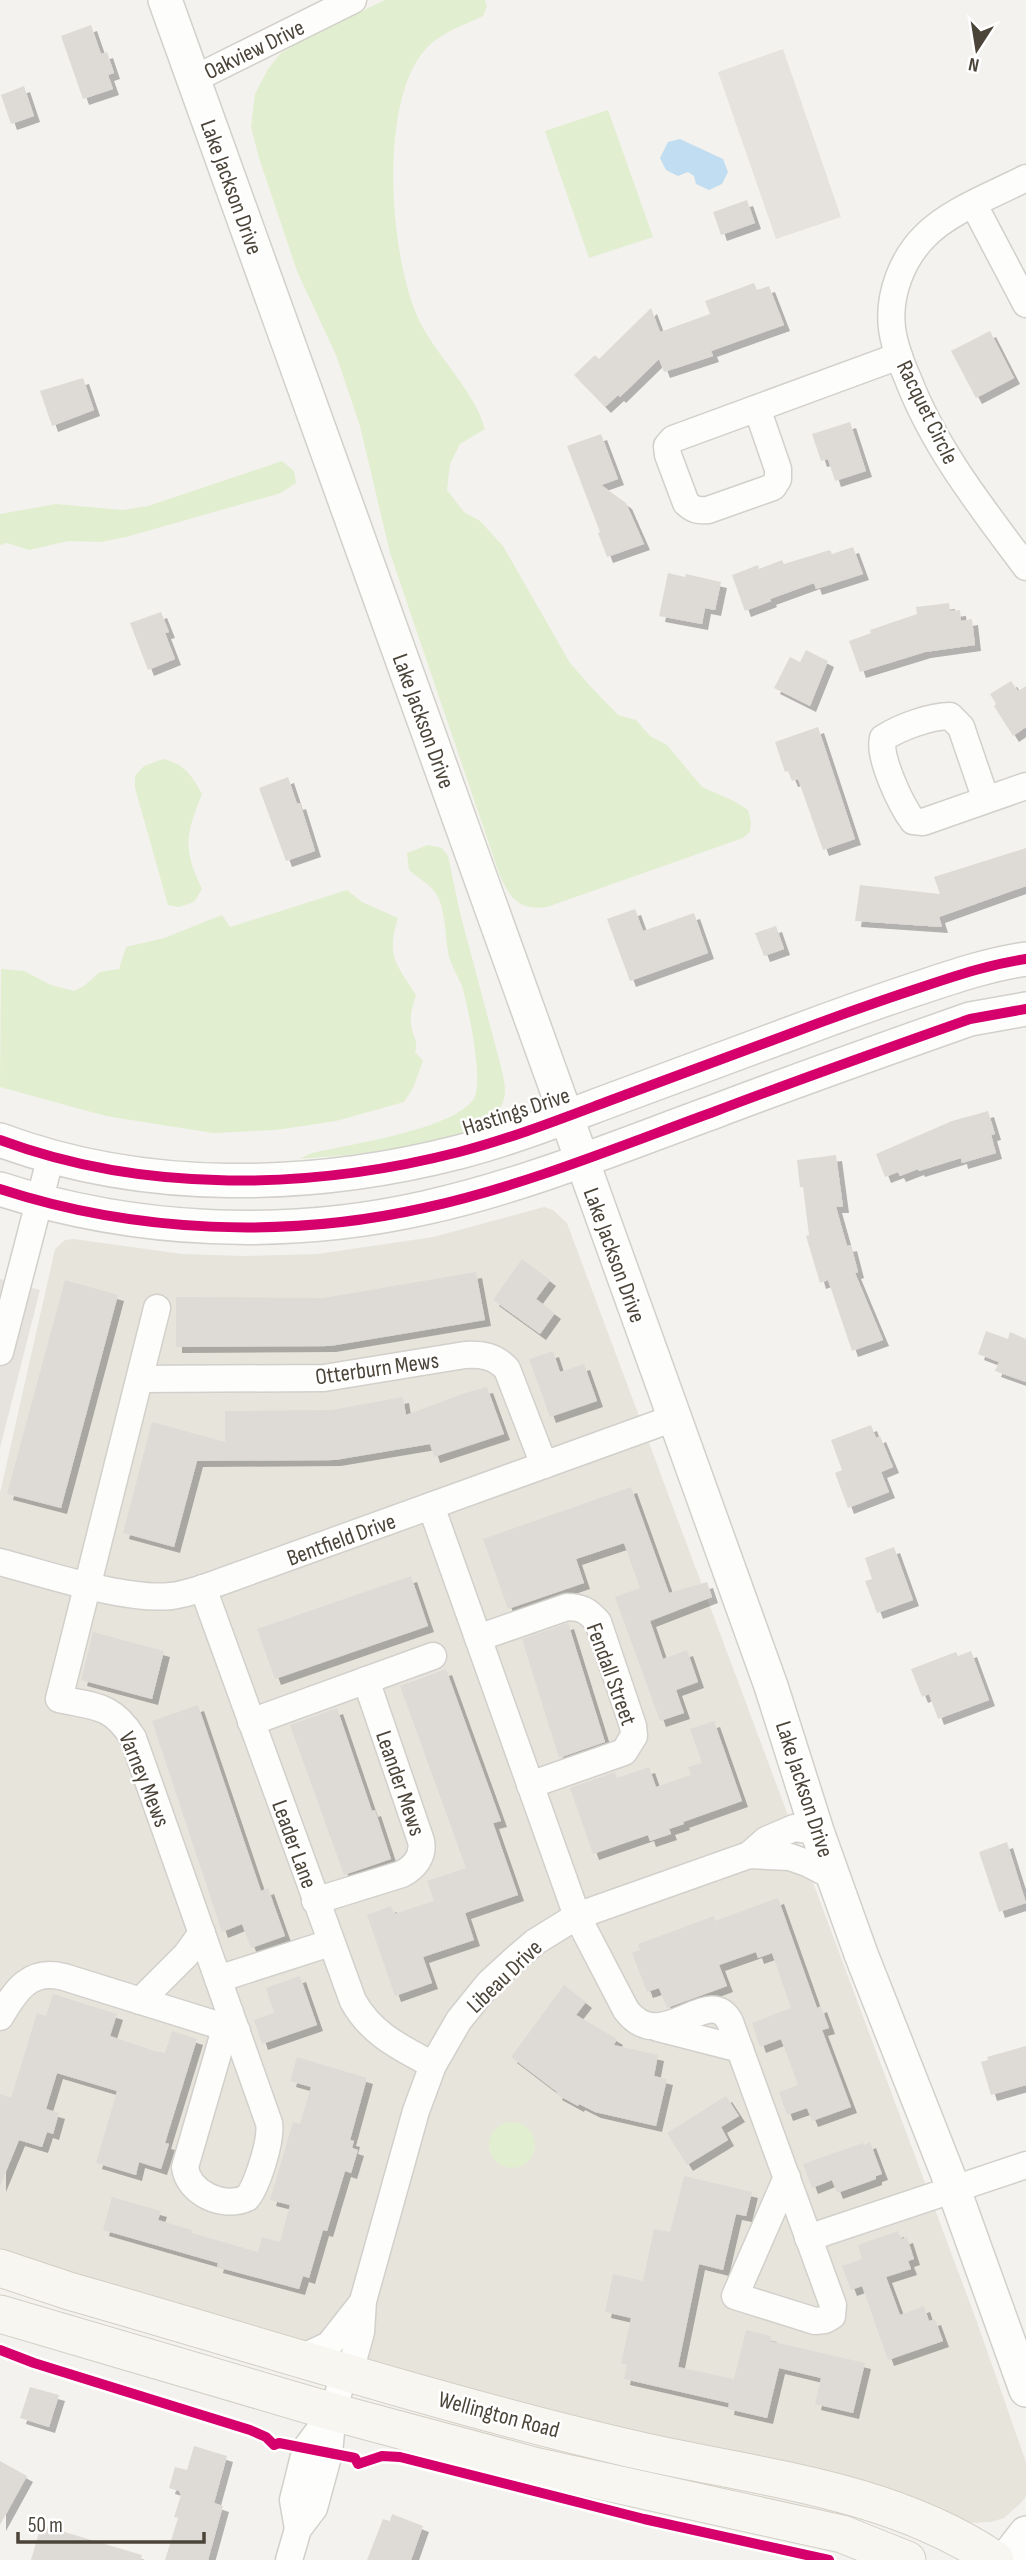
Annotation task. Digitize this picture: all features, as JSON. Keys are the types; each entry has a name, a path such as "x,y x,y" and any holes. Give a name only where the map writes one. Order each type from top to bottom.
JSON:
{"main road":[{"name":"Wellington Road","path":"0,2268 486,2412 630,2449 739,2469 825,2489 884,2507 950,2534 995,2560"},
{"name":"Wellington Road","path":"0,2314 333,2412 534,2466 842,2534 907,2560"}],"street":[{"name":"Lake Jackson Drive","path":"165,0 771,1686 817,1831 861,1954 954,2190 1026,2390"},
{"name":"Oakview Drive","path":"194,79 353,0"},
{"name":"Racquet Circle","path":"1026,178 941,222 925,236 908,257 896,285 892,308 892,329 899,356 915,397 940,447 1026,567"},
{"path":"974,205 1026,304"},
{"path":"757,408 778,470 778,479 773,487 708,510 698,511 691,507 677,479 667,446 673,439 757,408 899,356"},
{"path":"986,800 961,727 950,716 940,716 892,732 883,738 883,754 906,811 913,821 923,822 986,800 1026,786"},
{"name":"Hastings Drive","path":"0,1140 51,1156 156,1176 223,1181 300,1179 392,1167 458,1152 566,1118 866,1005 995,963 1026,959"},
{"path":"0,1189 76,1209 148,1221 221,1227 279,1227 350,1221 424,1208 510,1185 970,1019 1026,1009"},
{"path":"0,1352 51,1156"},
{"path":"89,1584 157,1308"},
{"name":"Otterburn Mews","path":"139,1379 324,1378 465,1355 487,1356 502,1363 507,1369 544,1465"},
{"name":"Bentfield Drive","path":"0,1562 154,1597 173,1596 203,1588 674,1418"},
{"path":"431,1506 577,1916 626,2010 635,2021 657,2028 709,2010 719,2009 726,2014 740,2049 833,2305 832,2316 825,2320 815,2321 735,2296 786,2177"},
{"name":"Varney Mews","path":"89,1584 59,1699 117,1715 133,1738 218,1979 231,2024 271,2128 255,2187 247,2198 233,2202 207,2196 192,2187 185,2167 231,2024"},
{"name":"Leader Lane","path":"203,1588 352,2001 361,2017 383,2038 433,2065"},
{"name":"Fendall Street","path":"478,1638 567,1607 579,1607 589,1612 598,1622 634,1726 634,1736 624,1752 530,1785"},
{"path":"251,1722 433,1656"},
{"name":"Leander Mews","path":"315,1901 402,1874 413,1867 421,1853 421,1841 366,1680"},
{"name":"Libeau Drive","path":"289,2560 298,2529 314,2508 330,2453 333,2412 345,2371 353,2361 361,2333 363,2301 416,2111 433,2065 459,2020 489,1983 536,1942 577,1916 749,1855 766,1840 794,1828 817,1831"},
{"name":"Libeau Drive","path":"749,1855 790,1857 834,1877"},
{"path":"140,2001 186,1955 202,1933"},
{"path":"218,1979 331,1943"},
{"path":"0,2017 26,1982 45,1974 231,2024"},
{"path":"808,2238 1026,2165"},
{"name":"Libeau Drive","path":"301,2358 329,2345 363,2301"},
{"path":"1005,2560 1026,2533"}],"shaded area":[{"path":"783,49 841,217 776,239 718,72"},
{"path":"544,1207 553,1210 567,1223 977,2322 1026,2462 1026,2496 1004,2518 991,2522 968,2523 400,2370 0,2253 0,1493 55,1249 65,1240 74,1239 182,1254 317,1254 433,1237"},
{"path":"0,1279 40,1290 0,1448"}],"green space":[{"path":"385,0 485,0 487,6 483,16 444,35 424,51 409,76 400,108 395,144 393,183 396,223 409,293 419,320 472,400 485,429 460,444 450,464 447,490 464,512 480,521 503,546 570,663 591,687 618,715 636,720 650,736 667,745 702,787 748,810 751,822 750,832 743,838 547,907 529,907 517,902 500,876 390,553 360,426 336,355 297,271 251,127 255,94 268,69 280,54 305,38"},
{"path":"608,110 653,237 589,258 545,131"},
{"path":"282,461 294,471 296,483 281,493 101,542 68,541 29,550 7,543 0,545 0,514 56,504 123,510 148,506"},
{"path":"163,759 177,764 187,772 202,794 192,820 188,841 191,862 202,889 194,902 179,907 168,905 135,788 135,776 144,766"},
{"path":"428,845 442,848 448,856 460,913 503,1075 503,1102 491,1117 471,1130 443,1139 379,1151 300,1159 309,1154 421,1128 461,1111 473,1100 477,1079 474,1045 462,986 449,957 441,906 433,890 409,870 407,853"},
{"path":"347,890 362,902 398,918 393,951 398,967 416,995 411,1012 411,1025 416,1043 415,1052 423,1061 413,1088 404,1102 336,1121 276,1130 213,1133 106,1116 0,1087 1,969 24,971 51,985 74,991 100,972 119,969 126,947 164,938 222,915 230,927"},
{"path":"512,2122 528,2129 535,2145 528,2161 512,2168 496,2161 489,2145 496,2129"}],"water":[{"path":"680,139 723,159 728,172 722,184 709,190 696,184 694,176 688,172 678,176 666,170 660,158 668,142"}],"building":[{"path":"91,25 101,54 107,52 114,73 108,75 113,89 83,99 61,36"},
{"path":"24,86 34,116 11,124 1,95"},
{"path":"747,200 755,223 721,235 713,212"},
{"path":"754,283 757,290 769,286 784,325 711,351 713,356 664,372 659,359 620,397 618,395 605,407 574,375 595,355 599,359 651,308 660,332 710,314 705,301"},
{"path":"990,331 1014,378 976,398 951,351"},
{"path":"83,378 94,410 52,426 40,391"},
{"path":"850,422 866,471 835,481 828,459 821,461 812,434"},
{"path":"601,434 618,479 601,485 626,503 644,544 607,557 567,446"},
{"path":"853,547 863,574 816,589 814,583 745,611 732,575 758,565 759,569 782,560 784,564 830,550 832,554"},
{"path":"668,573 721,582 715,610 705,608 702,624 659,616"},
{"path":"949,603 950,611 960,610 961,621 972,619 975,645 925,652 860,672 849,641 871,633 870,630 917,614 916,607"},
{"path":"161,612 169,632 165,633 175,659 148,670 130,623"},
{"path":"806,650 828,661 810,706 774,688 790,657 800,662"},
{"path":"1011,681 1018,691 1026,686 1026,727 1013,736 994,706 996,704 990,694"},
{"path":"818,727 855,839 823,850 798,779 792,781 788,771 785,772 775,742"},
{"path":"288,777 297,804 300,803 315,851 286,861 259,788"},
{"path":"1026,848 1026,886 939,917 942,927 855,921 860,885 940,894 934,877"},
{"path":"635,909 643,931 694,913 708,953 630,981 607,919"},
{"path":"776,926 784,949 764,956 755,933"},
{"path":"988,1111 995,1134 991,1135 996,1153 962,1163 961,1158 900,1176 898,1172 885,1177 876,1154 952,1121"},
{"path":"836,1155 843,1207 836,1207 847,1246 851,1245 858,1272 855,1273 883,1340 852,1351 828,1280 820,1283 806,1236 809,1235 797,1160"},
{"path":"522,1259 550,1280 536,1299 555,1313 540,1334 493,1300"},
{"path":"476,1272 485,1320 330,1346 176,1347 176,1297 323,1298"},
{"path":"65,1280 118,1295 61,1508 7,1494"},
{"path":"986,1331 1008,1339 1010,1332 1026,1339 1026,1382 995,1371 999,1362 978,1354"},
{"path":"553,1351 560,1372 584,1364 597,1401 550,1417 529,1359"},
{"path":"487,1387 504,1434 434,1457 430,1444 335,1460 197,1461 174,1547 123,1533 152,1422 225,1442 225,1411 332,1410 403,1397 406,1415"},
{"path":"871,1425 876,1438 880,1436 893,1467 881,1472 889,1492 848,1508 835,1473 842,1470 831,1440"},
{"path":"631,1487 669,1593 707,1582 712,1597 650,1621 663,1659 687,1650 698,1682 676,1690 684,1713 660,1721 615,1597 640,1588 624,1543 576,1559 584,1583 508,1609 483,1539"},
{"path":"894,1547 913,1600 877,1613 865,1581 872,1579 865,1558"},
{"path":"411,1576 428,1626 275,1679 257,1629"},
{"path":"568,1623 605,1742 559,1758 522,1639"},
{"path":"93,1632 164,1651 152,1699 81,1680"},
{"path":"971,1651 989,1700 938,1719 929,1694 922,1697 911,1669 956,1652 958,1656"},
{"path":"446,1669 501,1821 493,1823 518,1895 465,1913 474,1940 423,1957 432,1983 395,1996 367,1915 391,1906 394,1914 434,1901 427,1881 466,1868 400,1686"},
{"path":"198,1705 261,1891 268,1888 285,1936 251,1948 242,1924 222,1932 152,1721"},
{"path":"337,1708 391,1859 344,1875 290,1725"},
{"path":"714,1721 742,1801 683,1822 684,1824 669,1829 671,1834 650,1841 648,1835 593,1854 570,1788 615,1772 617,1778 649,1767 656,1787 691,1775 688,1767 702,1763 690,1729"},
{"path":"1007,1842 1026,1903 999,1912 979,1852"},
{"path":"778,1898 817,2008 821,2006 829,2028 822,2030 851,2107 812,2121 807,2108 787,2115 779,2092 798,2085 781,2039 760,2047 752,2023 791,2008 772,1953 758,1958 756,1952 719,1965 727,1986 667,2008 659,1988 647,1992 632,1953 640,1950 638,1944 714,1916 715,1921"},
{"path":"300,1976 317,2025 262,2044 254,2020 274,2013 266,1988"},
{"path":"564,1985 586,2002 576,2015 617,2039 614,2045 658,2055 654,2076 667,2079 656,2126 595,2112 579,2104 578,2106 556,2094 557,2092 511,2057"},
{"path":"53,1994 117,2014 110,2036 155,2051 165,2053 172,2031 197,2039 165,2143 169,2144 161,2169 139,2162 136,2175 96,2163 117,2091 57,2073 46,2109 59,2113 53,2134 47,2132 42,2147 19,2140 0,2186 0,2094 11,2098 37,2013 46,2016"},
{"path":"1026,2046 1026,2085 991,2095 981,2062 988,2060 987,2057"},
{"path":"297,2057 367,2078 350,2140 354,2141 352,2148 358,2150 351,2173 345,2171 309,2278 303,2276 299,2289 217,2267 218,2263 103,2230 112,2197 161,2211 158,2220 192,2230 192,2233 258,2252 262,2237 280,2242 290,2205 270,2200 293,2122 300,2124 311,2087 290,2081"},
{"path":"726,2096 739,2116 721,2127 728,2140 687,2165 667,2133"},
{"path":"870,2142 882,2174 876,2176 876,2179 837,2193 832,2180 812,2188 803,2164"},
{"path":"684,2176 752,2192 746,2216 736,2214 723,2270 699,2264 678,2367 734,2379 746,2330 771,2336 770,2341 865,2363 853,2413 815,2404 821,2378 779,2368 767,2418 728,2409 729,2403 624,2379 627,2365 621,2363 631,2318 605,2312 613,2274 643,2281 654,2229 670,2232"},
{"path":"898,2231 901,2239 907,2237 914,2259 908,2261 911,2269 886,2277 900,2315 924,2306 929,2321 935,2319 943,2341 888,2360 862,2286 851,2290 842,2266 862,2259 858,2245"},
{"path":"30,2387 59,2395 49,2427 20,2418"},
{"path":"194,2446 227,2456 214,2503 223,2506 208,2560 165,2560 178,2518 174,2517 181,2495 179,2491 169,2488 175,2467 187,2470"},
{"path":"0,2461 27,2476 0,2525"},
{"path":"392,2514 423,2526 411,2560 367,2560 383,2519 390,2521"},
{"path":"41,2525 142,2555 141,2560 31,2560"}],"cycle path":[{"path":"0,1140 55,1158 170,1178 228,1181 287,1179 403,1165 515,1135 877,1002 977,970 1026,959"},
{"path":"0,1189 51,1204 157,1223 265,1227 372,1218 461,1199 535,1177 970,1019 1026,1009"},
{"path":"0,2350 250,2430 266,2437 274,2445 279,2443 355,2458 358,2464 382,2456 400,2457 644,2519 829,2560"}]}
